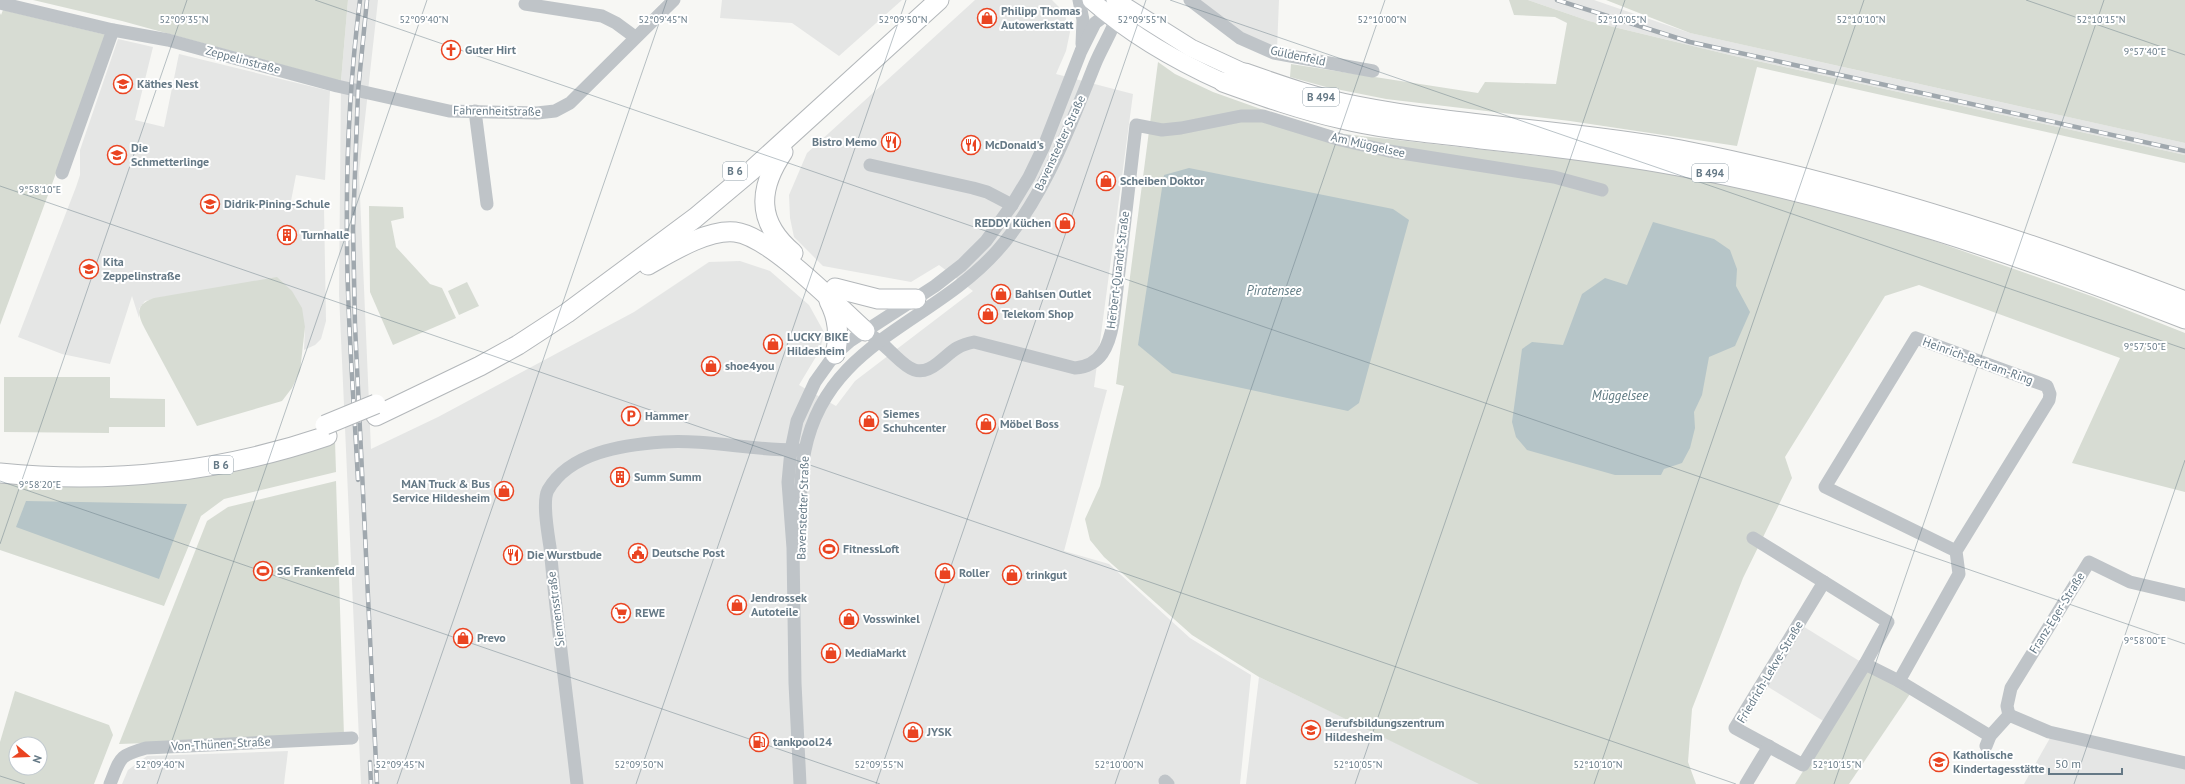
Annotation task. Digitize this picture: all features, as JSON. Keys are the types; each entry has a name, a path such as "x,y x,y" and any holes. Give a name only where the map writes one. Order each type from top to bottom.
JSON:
{"highway":[{"name":"B 6","path":"0,473 74,477 150,474 214,466 298,446 326,430 376,410 428,381 514,340 534,328 627,257 744,163 923,0"},
{"name":"B 6","path":"534,328 567,313 695,218 798,131 939,0"},
{"name":"B 494","path":"1245,73 1306,93 1355,106 1398,113 1624,141 1764,167 1858,190 1997,233 2185,301"},
{"name":"B 494","path":"1223,82 1293,107 1344,120 1400,129 1606,154 1763,184 1862,210 1990,248 2064,273 2185,319"},
{"path":"798,131 768,176 765,188 766,216 770,227 787,248 873,332"},
{"path":"567,313 672,252 690,243 724,232 735,232 748,235 769,246 832,293 878,299 916,299"},
{"path":"832,293 838,336 835,354"},
{"name":"B 6","path":"0,461 42,466 81,466 181,460 244,449 294,436 326,430"}],"main road":[{"name":"B 494","path":"1091,0 1116,8 1146,21 1192,48 1245,73"},
{"name":"B 494","path":"1116,8 1160,51 1182,64 1223,82"}],"street":[{"name":"Fahrenheitstraße","path":"373,94 449,111 537,113 555,111 570,103 674,0"},
{"path":"1079,0 1083,20 1081,51"},
{"name":"Güldenfeld","path":"1190,0 1240,38 1274,54 1373,71"},
{"name":"Zeppelinstraße","path":"0,3 113,30 168,40 373,94"},
{"path":"525,4 602,16 616,23 635,37"},
{"name":"Bavenstedter Straße","path":"795,640 802,595 799,548 805,450 813,421 828,393 856,358 873,332 962,265 986,241 1012,206 1044,146 1081,51 1095,23 1116,8"},
{"name":"Bavenstedter Straße","path":"800,784 795,683 793,548 788,482 791,450 797,421 815,382 835,354 873,332 945,297 973,275 997,251 1025,214 1058,153 1102,48 1116,8"},
{"path":"62,173 113,30"},
{"path":"475,111 487,204"},
{"name":"Am Müggelsee","path":"1136,125 1162,130 1181,128 1241,116 1263,116 1342,140 1383,150 1447,162 1554,177 1602,190"},
{"name":"Herbert-Quandt-Straße","path":"873,332 901,363 910,369 920,371 931,369 959,345 974,342 1075,368 1084,367 1094,362 1104,353 1113,323 1136,125"},
{"path":"870,165 987,192 1012,206"},
{"name":"Heinrich-Bertram-Ring","path":"1916,338 2047,386 2050,394 2049,400 1956,551 1825,487 1916,338"},
{"name":"Siemensstraße","path":"577,784 546,513 547,492 560,472 578,461 607,451 676,442 805,450"},
{"name":"Friedrich-Lekve-Straße","path":"1753,538 1824,582 1888,622 1865,664 1802,765 1735,728 1824,582"},
{"path":"1899,681 1959,574 1956,551"},
{"name":"Franz-Eger-Straße","path":"2009,715 2007,706 2011,688 2089,562 2130,582 2185,595"},
{"path":"1865,664 1899,681 1988,741 2009,715 2049,732 2185,763"},
{"name":"Von-Thünen-Straße","path":"110,784 119,762 126,753 146,748 352,738"},
{"path":"1746,784 1769,746"}],"shaded area":[{"path":"33,0 348,0 341,81 122,21"},
{"path":"348,0 378,0 359,173 371,449 438,417 634,312 709,262 740,261 770,271 809,305 824,332 820,350 799,385 836,406 855,381 973,291 939,265 911,282 823,266 794,237 790,218 789,195 807,153 975,0 1052,0 1064,12 1070,32 1066,51 1056,74 1133,94 1094,387 1107,390 1064,551 1109,564 1190,638 1251,675 1240,784 361,784 339,294 341,81"},
{"path":"722,0 902,0 839,56 792,23 720,18"},
{"path":"1197,0 1279,0 1277,49 1246,36"},
{"path":"1509,0 1528,0 1589,21 1730,55 2185,155 2185,163 1757,67 1737,146 1570,121 1386,99 1326,87 1290,77 1291,64 1478,93 1485,82 1556,84 1567,23 1555,17 1514,15"},
{"path":"1528,0 1594,0 1690,33 2185,143 2185,155 1730,55 1589,21"},
{"path":"1606,0 2185,0 2185,143 1690,33"},
{"path":"3,10 107,35 0,325 0,13 1,15"},
{"name":"Didrik-Pining-Schule","path":"118,39 153,47 135,120 164,127 179,54 330,91 325,180 296,175 291,201 324,208 326,321 321,339 315,345 304,350 305,327 168,296 145,301 139,309 139,318 132,296 110,364 62,354 18,337 76,187 80,175 80,150"},
{"path":"1158,62 1175,74 1213,92 1292,120 1344,134 1539,156 1610,160 1717,181 1880,222 2094,297 2185,333 2185,492 2072,463 2120,358 1919,285 1885,296 1785,457 1792,478 1743,578 1692,709 1688,762 1696,784 1479,784 1259,677 1192,635 1104,557 1090,540 1085,519 1100,486 1124,386 1116,384"},
{"path":"369,206 403,207 404,218 391,221 396,247 430,284 442,288 456,318 393,345 370,292"},
{"path":"277,277 292,291 302,308 305,327 300,371 292,388 282,401 197,426 142,323 139,310 143,304 154,298"},
{"path":"467,282 479,306 459,315 448,291"},
{"path":"4,377 110,377 110,398 165,399 165,427 109,427 109,433 4,432"},
{"path":"335,441 336,472 224,499 201,516 164,606 0,550 0,478 156,483 294,454"},
{"name":"SG Frankenfeld","path":"336,481 344,736 119,744 207,521 228,507"},
{"path":"1801,625 1861,662 1825,722 1765,685"},
{"path":"1871,662 1916,685 1849,784 1795,784"},
{"name":"Berufsbildungszentrum Hildesheim","path":"1259,677 1479,783 1479,784 1246,784"},
{"path":"15,691 109,725 113,735 94,784 0,784 0,742"},
{"path":"2050,738 2185,769 2185,784 2024,784"},
{"path":"288,751 284,784 122,784 128,770 147,756"}],"water":[{"name":"Piratensee","path":"1189,168 1393,209 1409,220 1359,403 1348,411 1172,373 1138,345 1164,175"},
{"name":"Müggelsee","path":"1653,222 1714,239 1730,250 1737,269 1736,286 1750,312 1735,346 1709,357 1702,395 1694,412 1695,428 1690,448 1682,463 1664,469 1661,475 1615,475 1527,450 1516,437 1512,422 1522,349 1532,342 1563,345 1582,294 1605,278 1627,285"},
{"path":"26,501 187,504 159,579 16,527"}],"railway":[{"path":"358,480 348,299 347,209 351,89 360,0"},
{"path":"367,0 358,91 353,228 355,326 377,784"},
{"path":"1557,0 1690,42 2185,151"},
{"path":"370,762 371,784"}],"place":[{"name":"Philipp Thomas Autowerkstatt","path":"987,18"},
{"name":"Guter Hirt","path":"451,50"},
{"name":"Käthes Nest","path":"123,84"},
{"name":"Bistro Memo","path":"891,142"},
{"name":"McDonald's","path":"971,145"},
{"name":"Die Schmetterlinge","path":"117,155"},
{"name":"Scheiben Doktor","path":"1106,181"},
{"name":"Didrik-Pining-Schule","path":"210,204"},
{"name":"REDDY Küchen","path":"1065,223"},
{"name":"Turnhalle","path":"287,235"},
{"name":"Kita Zeppelinstraße","path":"89,269"},
{"name":"Bahlsen Outlet","path":"1001,294"},
{"name":"Telekom Shop","path":"988,314"},
{"name":"LUCKY BIKE Hildesheim","path":"773,344"},
{"name":"shoe4you","path":"711,366"},
{"name":"Hammer","path":"631,416"},
{"name":"Siemes Schuhcenter","path":"869,421"},
{"name":"Möbel Boss","path":"986,424"},
{"name":"Summ Summ","path":"620,477"},
{"name":"MAN Truck & Bus Service Hildesheim","path":"504,491"},
{"name":"FitnessLoft","path":"829,549"},
{"name":"Deutsche Post","path":"638,553"},
{"name":"Die Wurstbude","path":"513,555"},
{"name":"SG Frankenfeld","path":"263,571"},
{"name":"Roller","path":"945,573"},
{"name":"trinkgut","path":"1012,575"},
{"name":"Jendrossek Autoteile","path":"737,605"},
{"name":"REWE","path":"621,613"},
{"name":"Vosswinkel","path":"849,619"},
{"name":"Prevo","path":"463,638"},
{"name":"MediaMarkt","path":"831,653"},
{"name":"Berufsbildungszentrum Hildesheim","path":"1311,730"},
{"name":"JYSK","path":"913,732"},
{"name":"tankpool24","path":"759,742"},
{"name":"Katholische Kindertagesstätte","path":"1939,762"}]}
